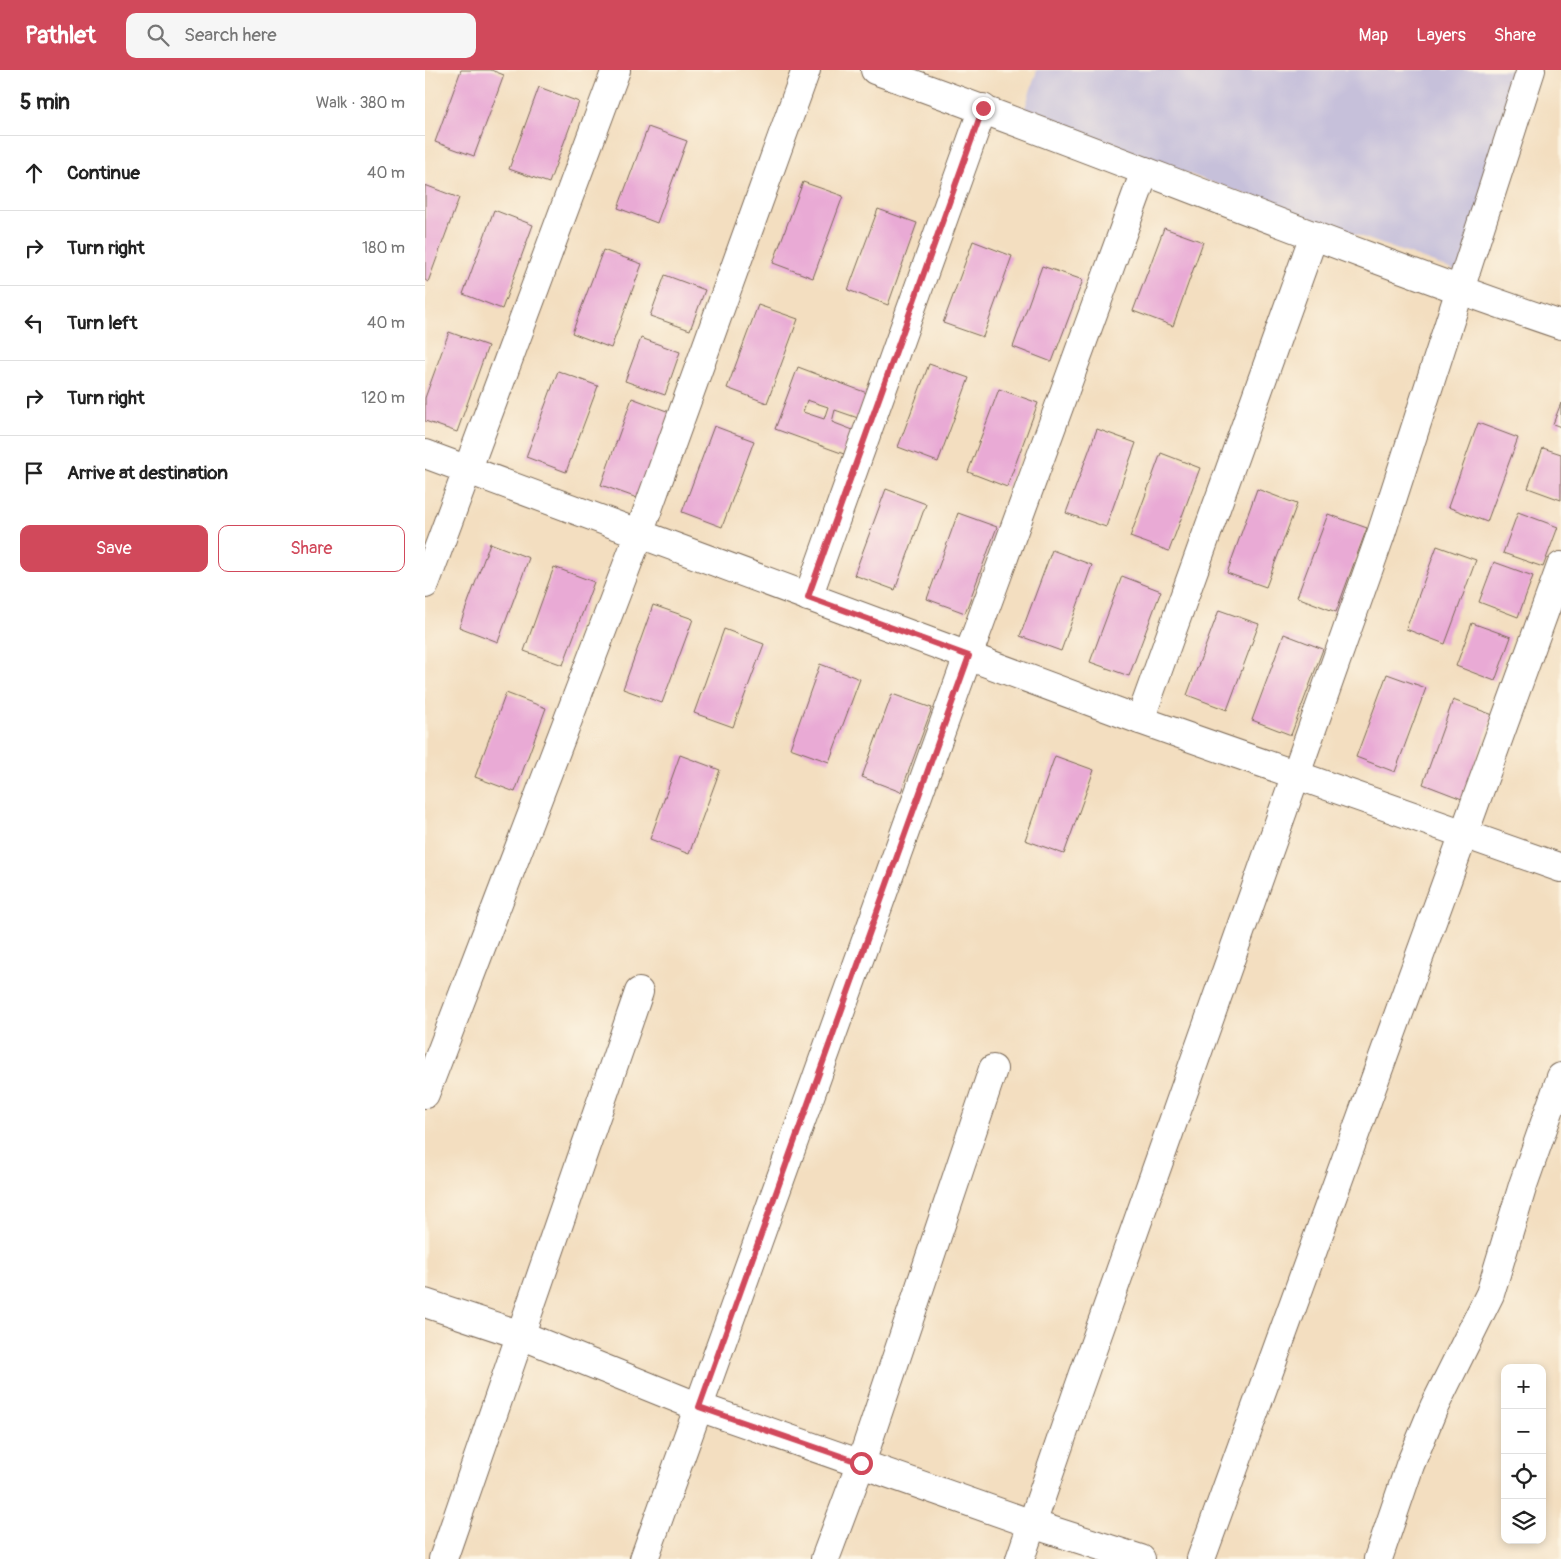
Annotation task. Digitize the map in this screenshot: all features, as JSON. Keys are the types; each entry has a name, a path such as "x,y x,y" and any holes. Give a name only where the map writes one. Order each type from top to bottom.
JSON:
{"street":[{"path":"425,584 616,70"},
{"path":"425,1094 639,534 806,70"},
{"path":"875,70 983,108 1459,290 1561,324"},
{"path":"1020,1559 1381,534 1531,70"},
{"path":"808,597 983,108"},
{"path":"644,1559 1145,171"},
{"path":"1140,720 1314,235"},
{"path":"425,454 1140,720 1561,868"},
{"path":"1201,1559 1561,566"},
{"path":"443,1559 639,992"},
{"path":"825,1559 861,1463 993,1069"},
{"path":"1378,1559 1409,1465 1433,1407 1490,1294 1523,1185 1561,1077"},
{"path":"425,1303 521,1335 699,1407 1032,1524 1141,1559"}],"shaded area":[{"path":"1037,70 1524,70 1459,272 1023,114"}],"building":[{"path":"461,70 491,70 504,75 474,156 435,142"},
{"path":"539,87 579,102 549,183 509,169"},
{"path":"648,127 687,141 657,223 618,208"},
{"path":"803,182 843,196 813,278 773,263"},
{"path":"425,185 459,198 428,282 425,280"},
{"path":"878,209 917,223 888,305 848,290"},
{"path":"494,210 533,225 502,309 463,294"},
{"path":"1164,228 1203,242 1173,326 1133,311"},
{"path":"973,241 1012,256 983,337 943,323"},
{"path":"603,250 642,264 611,348 572,333"},
{"path":"1042,266 1083,280 1052,362 1013,347"},
{"path":"665,275 705,290 690,330 650,316"},
{"path":"758,305 798,319 767,403 727,388"},
{"path":"449,332 488,346 457,432 425,421 425,398"},
{"path":"641,338 680,352 665,395 625,381"},
{"path":"929,364 969,378 938,462 898,447"},
{"path":"798,367 867,393 858,418 835,410 832,422 853,430 844,454 775,429","holes":["807,400 828,407 824,419 803,412"]},
{"path":"558,371 598,386 566,472 526,457"},
{"path":"999,389 1038,403 1007,487 968,472"},
{"path":"632,398 672,413 640,499 601,485"},
{"path":"1561,403 1561,427 1553,424"},
{"path":"1478,423 1518,438 1487,522 1448,507"},
{"path":"714,426 754,441 722,527 682,512"},
{"path":"1097,429 1136,443 1106,527 1066,513"},
{"path":"1543,448 1561,454 1561,500 1528,488"},
{"path":"1161,453 1200,468 1169,551 1130,537"},
{"path":"886,489 926,504 895,590 854,575"},
{"path":"1257,489 1297,504 1266,587 1227,573"},
{"path":"1518,512 1558,527 1543,567 1503,553"},
{"path":"958,513 997,527 965,613 927,599"},
{"path":"1328,514 1367,528 1336,612 1297,597"},
{"path":"490,543 529,558 498,642 459,627"},
{"path":"1437,546 1476,560 1445,644 1406,629"},
{"path":"1052,550 1092,565 1061,651 1020,636"},
{"path":"1494,562 1533,576 1518,617 1479,602"},
{"path":"554,567 594,582 563,665 524,651"},
{"path":"1122,576 1161,591 1129,676 1090,662"},
{"path":"653,605 693,619 662,703 623,689"},
{"path":"1219,610 1259,624 1227,710 1187,695"},
{"path":"1472,623 1511,637 1495,681 1456,666"},
{"path":"724,629 764,644 733,727 694,713"},
{"path":"1284,634 1323,649 1291,735 1252,720"},
{"path":"820,664 860,679 829,762 790,748"},
{"path":"1387,674 1426,688 1395,772 1356,757"},
{"path":"506,693 546,708 515,792 475,777"},
{"path":"892,694 932,708 901,792 862,777"},
{"path":"1453,700 1493,715 1462,799 1423,784"},
{"path":"680,755 720,770 689,854 650,839"},
{"path":"1055,756 1094,770 1064,854 1025,840"}],"route":[{"path":"861,1463 699,1407 969,656 808,597 983,108"}]}
